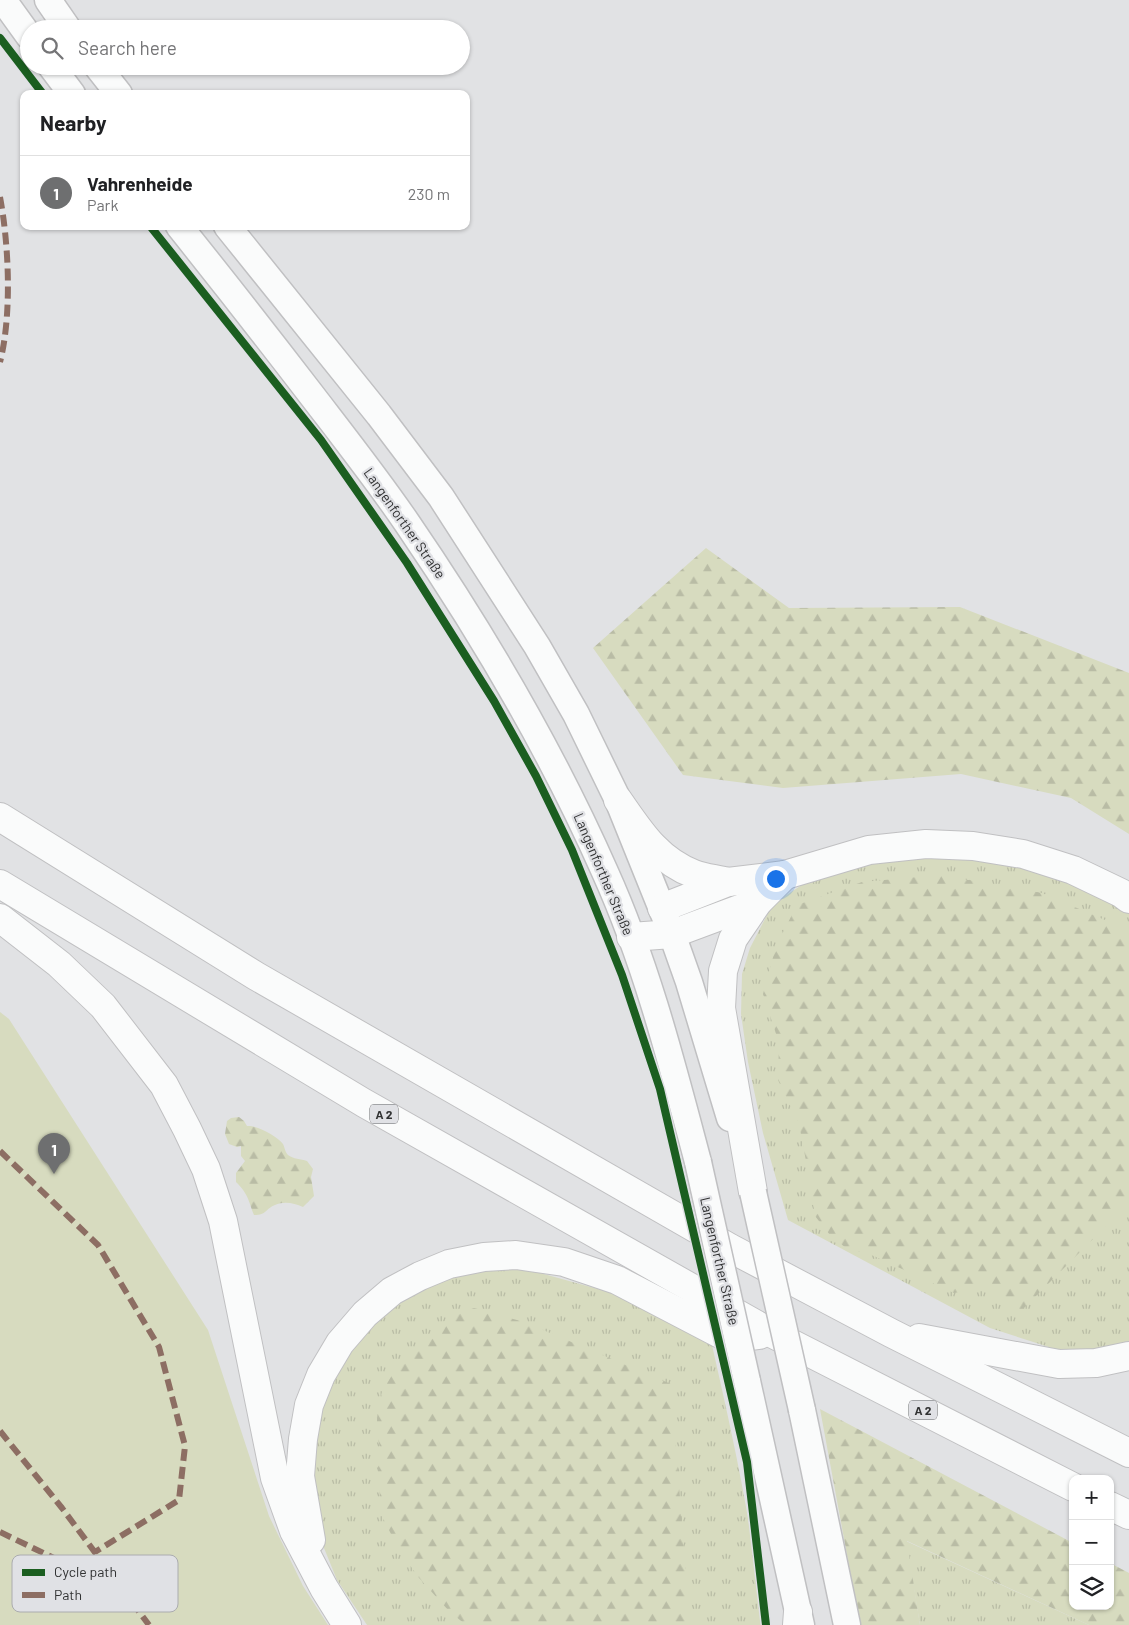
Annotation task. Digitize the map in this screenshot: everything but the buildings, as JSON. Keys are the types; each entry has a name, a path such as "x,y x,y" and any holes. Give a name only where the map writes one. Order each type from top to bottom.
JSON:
{"highway":[{"path":"618,800 649,844 668,860 694,874 728,882"},
{"path":"0,817 274,986 730,1248 1129,1453"},
{"path":"662,908 728,882 785,875 868,850 926,844 973,846 1023,854 1073,870 1121,894 1129,900"},
{"path":"753,1192 721,1008 723,971 733,939 758,902 785,875"},
{"name":"A 2","path":"0,884 364,1103 773,1334 1069,1485"},
{"path":"631,937 672,934 758,902"},
{"path":"0,918 59,964 103,1006 164,1085 187,1129 206,1169 223,1221 275,1478 294,1530 324,1588 347,1625"},
{"path":"324,1588 312,1546 300,1476 303,1439 309,1405 321,1375 340,1343 365,1314 392,1291 420,1276 449,1264 484,1257 516,1255 564,1262 617,1280 730,1339 773,1334"},
{"path":"891,1332 1059,1364 1096,1362 1129,1356"},
{"path":"1114,1508 1129,1516"}],"main road":[{"path":"3,0 20,24"},
{"path":"48,0 62,20"},
{"path":"58,75 69,90"},
{"path":"104,75 116,90"},
{"name":"Langenforther Straße","path":"182,230 347,441 407,523 501,670 541,741 578,813 602,866 631,937 662,1028 698,1162 799,1621"},
{"path":"230,230 379,415 441,497 537,646 576,714 618,800 662,908 689,982 753,1192 802,1410 847,1625"},
{"path":"631,937 662,908"}],"green space":[{"path":"706,548 789,608 960,607 1129,673 1129,834 1071,798 961,774 783,788 683,775 593,648"},
{"path":"925,855 971,857 1033,870 1094,893 1129,914 1129,1346 1092,1350 1055,1349 990,1328 788,1220 763,1133 748,1062 741,1014 742,974 750,948 769,911 785,896 805,883 870,862"},
{"path":"940,875 1042,893 1119,926 1129,936 1129,1203 1019,1313 1012,1314 994,1298 987,1286 983,1284 979,1287 966,1285 960,1292 954,1293 874,1256 846,1248 830,1235 815,1216 799,1124 778,1080 779,1043 763,994 776,946 797,905 862,882"},
{"path":"0,1012 9,1019 208,1330 269,1516 303,1586 328,1625 0,1625"},
{"path":"239,1117 247,1126 261,1129 276,1138 283,1144 288,1155 307,1161 313,1169 311,1177 314,1196 303,1207 282,1203 264,1213 254,1215 246,1194 236,1182 236,1173 245,1161 241,1156 241,1146 237,1147 229,1144 225,1134 227,1121 231,1118"},
{"path":"515,1266 616,1294 712,1345 748,1519 762,1625 367,1625 337,1580 324,1548 316,1515 310,1478 318,1409 347,1349 398,1298 452,1273"},
{"path":"474,1308 524,1322 671,1384 690,1625 466,1625 449,1611 419,1578 398,1548 381,1514 378,1467 384,1456 379,1442 377,1425 378,1408 382,1392 394,1373 413,1350 434,1330 457,1313"},
{"path":"820,1409 1069,1541 1069,1610 1114,1610 1114,1565 1129,1573 1129,1625 1089,1625 907,1541 920,1625 860,1625"},
{"path":"906,1541 1089,1625 920,1625"}],"marked path":[{"path":"0,197 8,280 6,323 0,362"},
{"path":"0,1151 98,1245 159,1347 185,1446 179,1500 95,1552"},
{"path":"0,1431 97,1555"},
{"path":"0,1532 48,1555"},
{"path":"139,1612 149,1625"}],"cycle path":[{"path":"0,38 20,64"},
{"path":"28,75 40,90"},
{"path":"153,230 321,440 407,563 494,701 536,776 572,850 622,975 660,1089 747,1462 766,1625"}],"place":[{"name":"Vahrenheide","path":"54,1174"}]}
